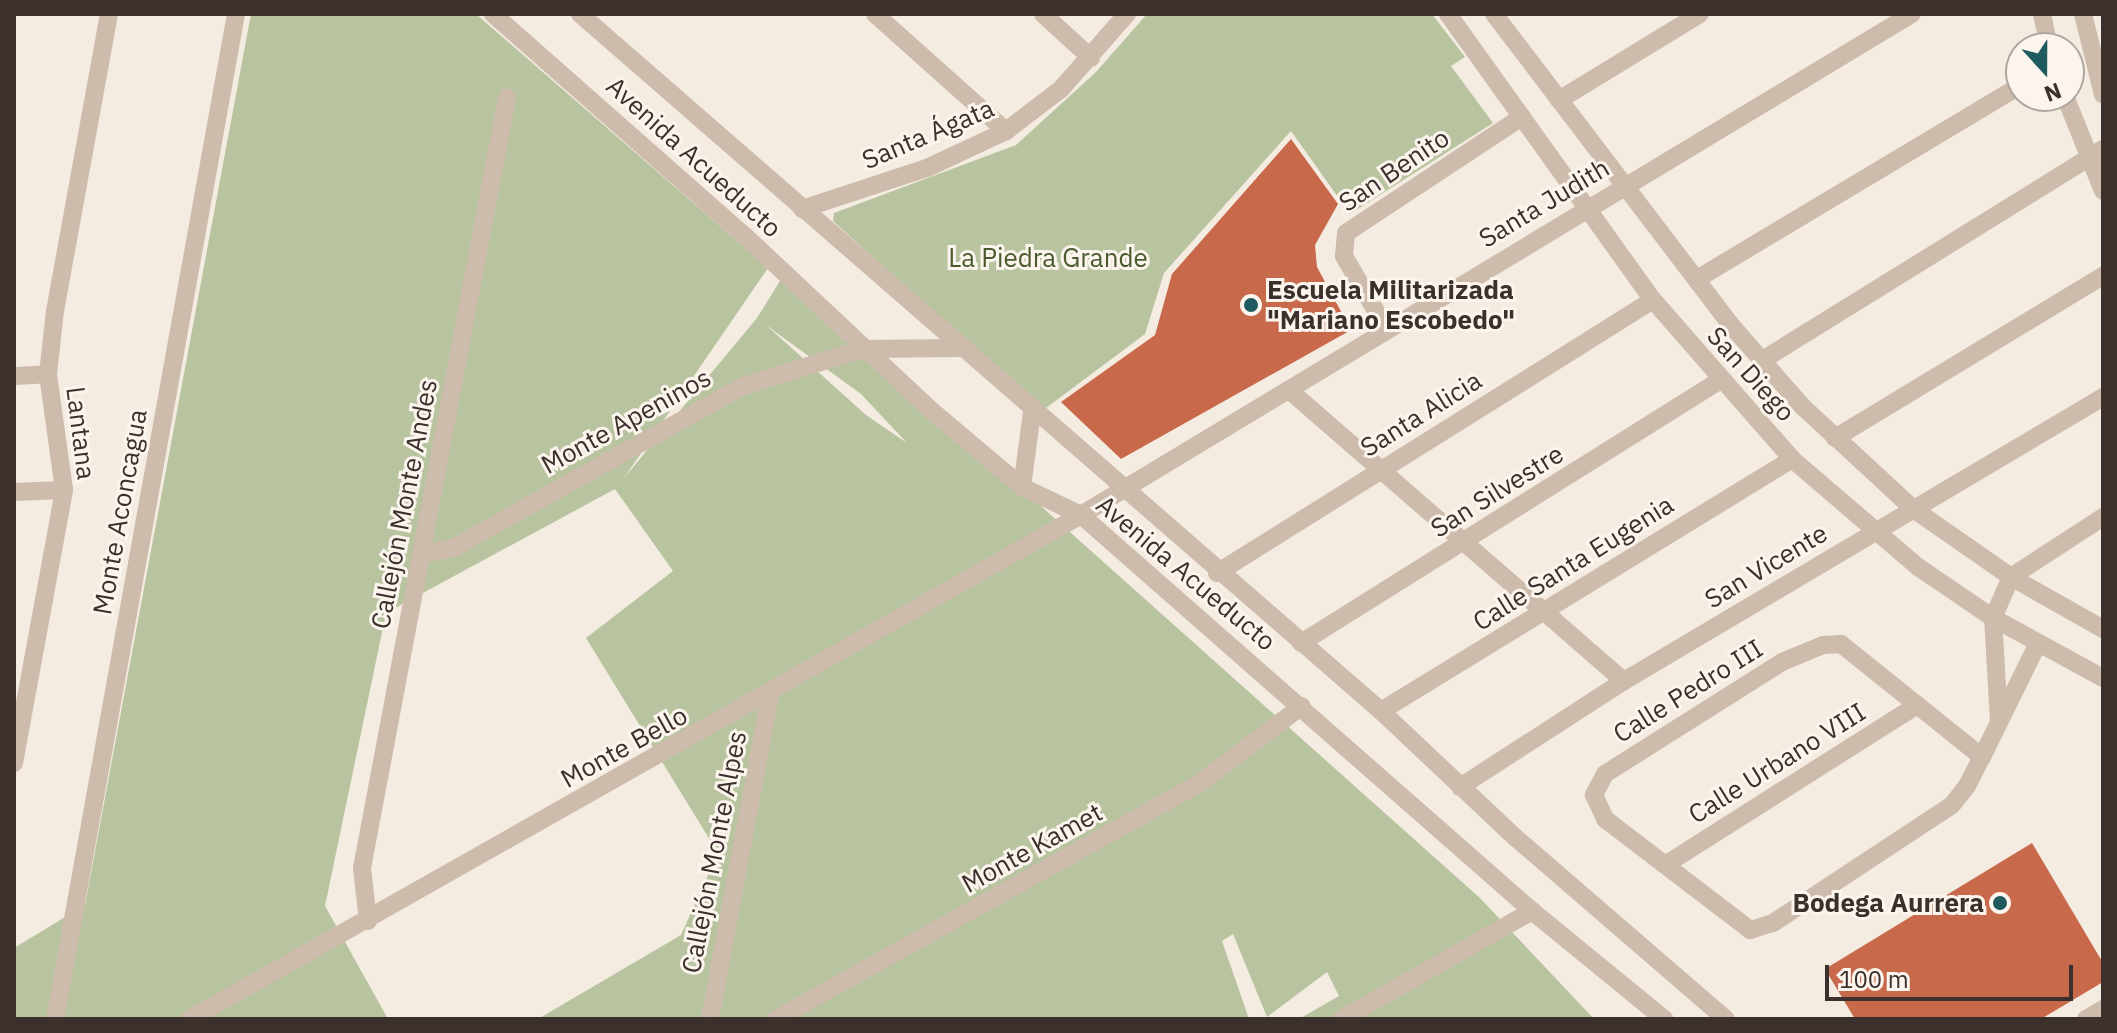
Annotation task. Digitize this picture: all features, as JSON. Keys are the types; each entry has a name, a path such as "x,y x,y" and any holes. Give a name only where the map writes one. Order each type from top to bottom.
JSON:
{"street":[{"name":"Lantana","path":"14,763 64,490 48,374 63,252 109,14"},
{"name":"Monte Aconcagua","path":"55,1019 236,14"},
{"name":"Avenida Acueducto","path":"493,14 745,236 863,349 1022,487 1081,515 1532,911 1664,1019"},
{"name":"Avenida Acueducto","path":"580,14 1217,573 1381,711 1460,787 1726,1019"},
{"path":"875,14 1006,131"},
{"path":"1043,14 1091,58"},
{"name":"Santa Ágata","path":"802,209 927,168 1006,131 1061,89 1127,14"},
{"name":"San Diego","path":"1448,14 1653,300 1719,381 1792,459 1874,532 1993,618 2103,678"},
{"path":"1559,100 1700,14"},
{"path":"2083,14 2095,37 2103,95"},
{"name":"San Diego","path":"1497,15 1761,361 1835,438 1912,508 2011,577 2103,629"},
{"name":"Santa Judith","path":"1081,515 1903,16"},
{"path":"1697,279 2005,95"},
{"name":"Callejón Monte Andes","path":"368,921 362,868 507,98"},
{"path":"2074,112 2096,152 2103,191"},
{"name":"San Benito","path":"1387,330 1350,271 1342,241 1346,233 1522,117"},
{"path":"1761,361 2096,152"},
{"path":"1835,438 2103,276"},
{"name":"Santa Alicia","path":"1217,573 1653,300"},
{"name":"Monte Apeninos","path":"421,555 455,547 743,386 863,349 960,348"},
{"path":"14,376 48,374"},
{"name":"San Silvestre","path":"1301,643 1719,381"},
{"path":"1289,390 1624,681"},
{"name":"San Vicente","path":"1460,787 1624,681 2103,397"},
{"path":"1022,487 1032,412"},
{"name":"Calle Santa Eugenia","path":"1381,711 1792,459"},
{"path":"14,492 64,490"},
{"name":"Monte Bello","path":"190,1019 770,694 1081,515"},
{"path":"2000,722 1993,618 2011,577 2103,517"},
{"path":"1665,865 1750,930 1773,923 1943,811 1967,786 2038,643"},
{"name":"Calle Pedro III","path":"1665,865 1605,819 1594,795 1605,774 1782,662 1823,645 1841,644 1917,705"},
{"name":"Callejón Monte Alpes","path":"710,1019 770,694"},
{"path":"1917,705 1982,757"},
{"name":"Calle Urbano VIII","path":"1665,865 1917,705"},
{"name":"Monte Kamet","path":"776,1019 1197,785 1302,706"},
{"path":"1342,1019 1532,911"},
{"path":"2086,1019 2103,1009"}],"green space":[{"path":"251,14 476,14 768,268 624,478 757,318 783,276 1480,898 1594,1019 1299,1019 1339,996 1327,972 1267,1017 1233,934 1222,941 1249,1019 538,1019 681,935 718,853 586,638 673,571 615,489 386,613 325,906 388,1019 14,1019 14,948 85,905","holes":["766,325 861,394 907,443 866,415"]},
{"name":"La Piedra Grande","path":"1147,14 1432,14 1465,57 1451,66 1493,123 1350,214 1291,131 1164,273 1145,334 1042,411 833,221 834,213 1016,145 1096,72"}],"building":[{"name":"Escuela Militarizada \"Mariano Escobedo\"","path":"1291,139 1338,204 1315,245 1317,267 1351,330 1121,459 1061,402 1155,335 1172,274"},
{"name":"Bodega Aurrera","path":"2032,843 2103,963 2103,982 2041,1019 1855,1019 1825,969"}],"place":[{"name":"Escuela Militarizada \"Mariano Escobedo\"","path":"1251,305"},
{"name":"Bodega Aurrera","path":"2000,903"}]}
